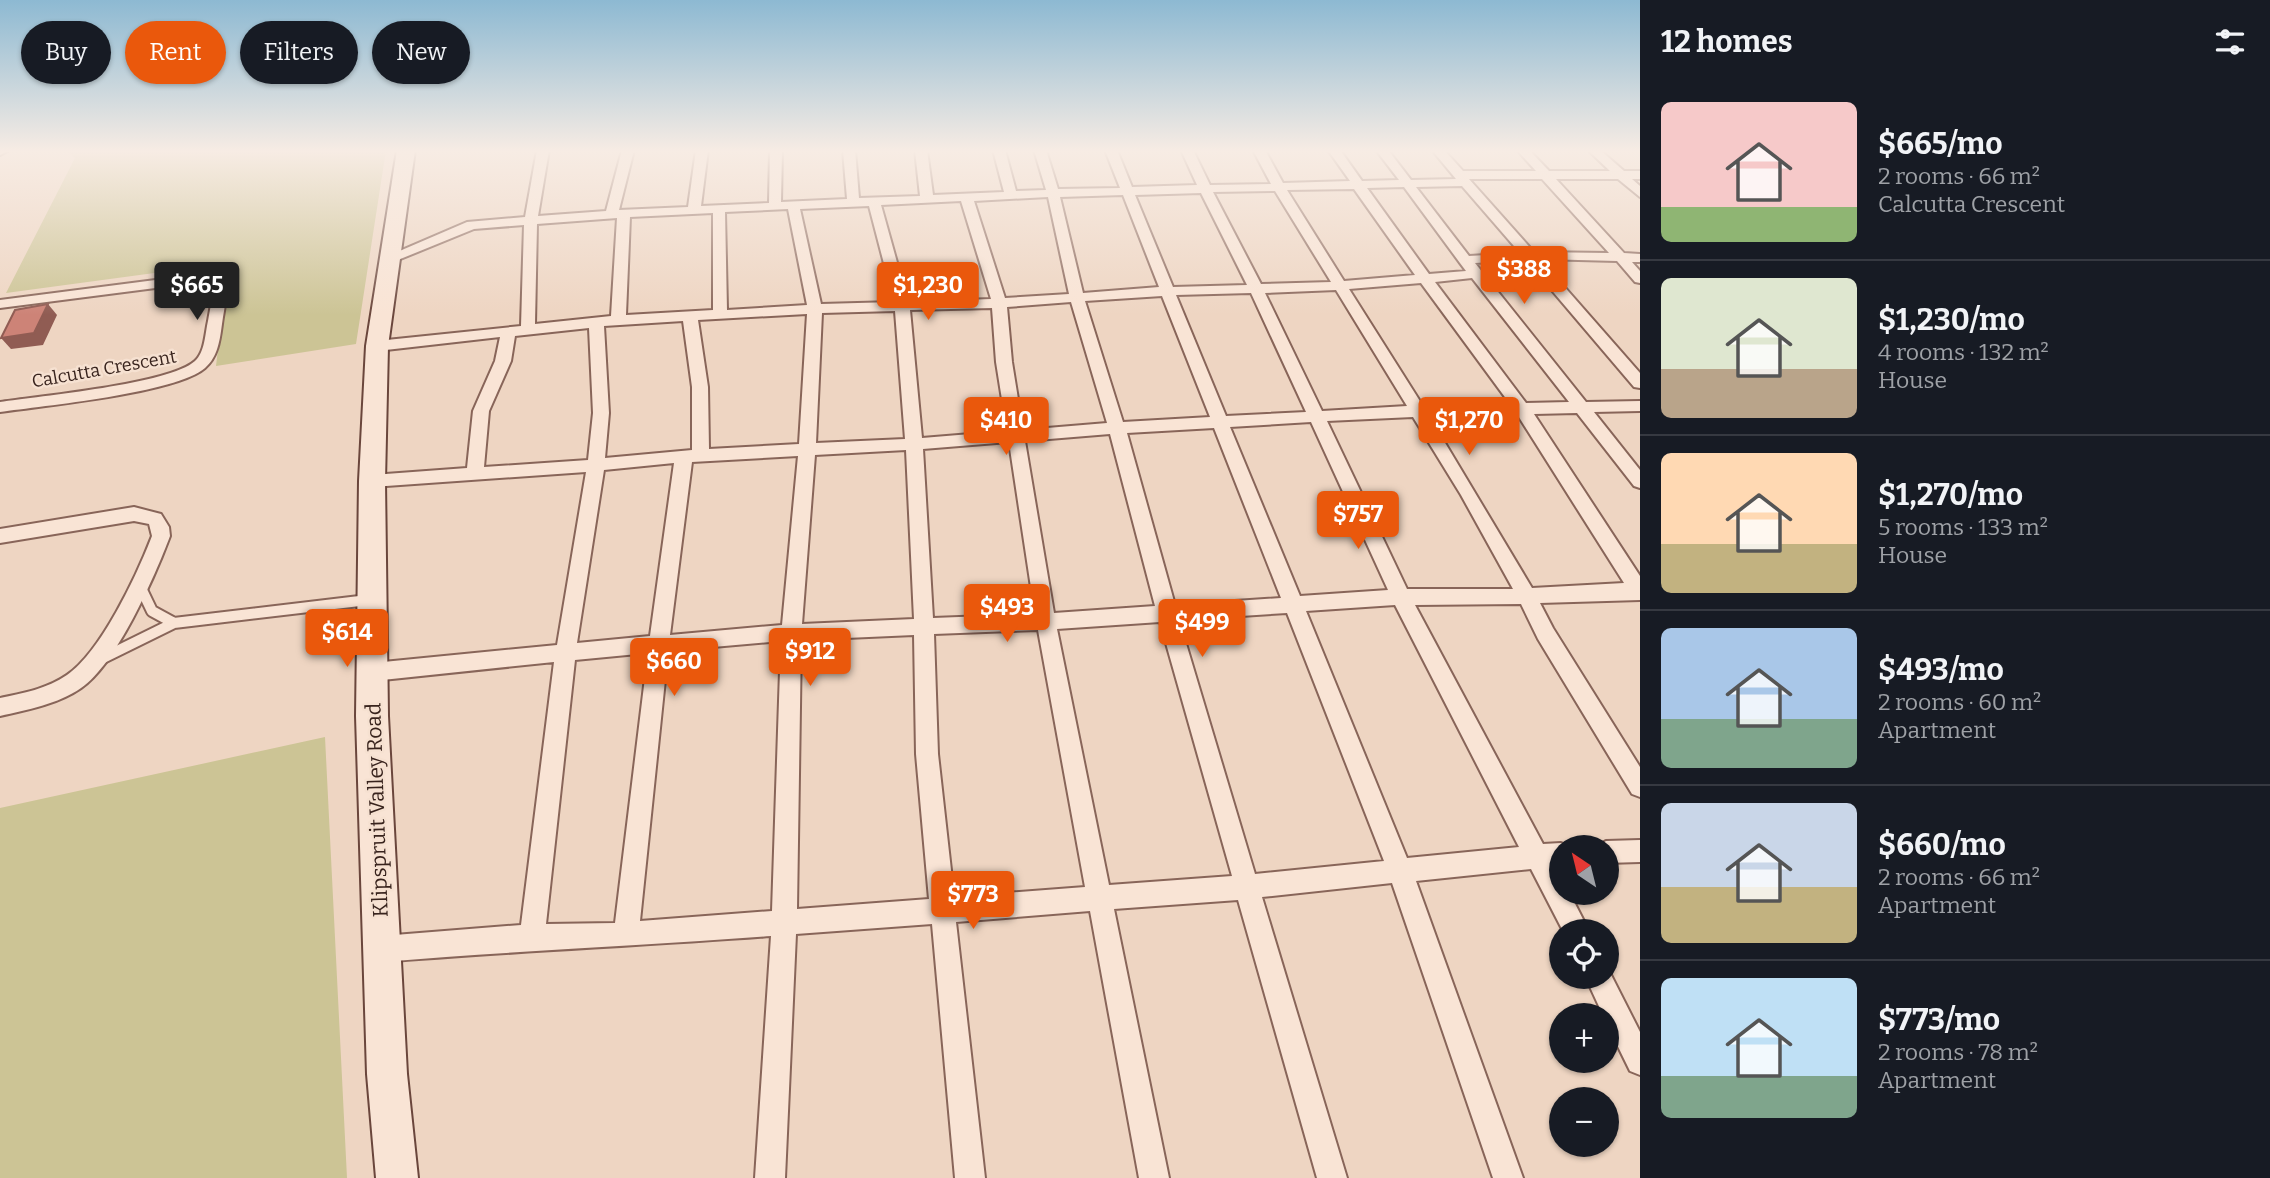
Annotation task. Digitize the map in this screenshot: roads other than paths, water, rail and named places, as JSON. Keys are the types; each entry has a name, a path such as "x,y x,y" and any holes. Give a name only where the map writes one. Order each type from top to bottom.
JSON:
{"main road":[{"name":"Klipspruit Valley Road","path":"397,205 377,346 372,481 372,599 387,1074 397,1178"}],"street":[{"path":"528,329 533,205"},
{"path":"618,320 619,205"},
{"path":"694,209 695,205"},
{"path":"388,259 472,225 618,213 784,205 816,309 791,632 784,921 770,1178"},
{"path":"865,205 902,305 925,626 927,754 970,1178"},
{"path":"969,205 999,303 1004,362 1046,622 1154,1178"},
{"path":"1056,205 1077,298 1117,428 1167,612 1332,1178"},
{"path":"1133,205 1169,290 1290,603 1400,871 1508,1178"},
{"path":"382,949 531,937 626,934 1246,887 1549,854 1401,597 1214,205"},
{"path":"1290,205 1469,493 1545,633 1640,788"},
{"path":"1373,205 1523,410 1639,591"},
{"path":"1424,205 1640,481"},
{"path":"1486,205 1640,383"},
{"path":"1573,205 1640,279"},
{"path":"719,208 720,314"},
{"path":"1465,260 1528,255 1640,258"},
{"path":"377,346 618,320 902,305 999,303 1169,290 1342,285 1476,274"},
{"name":"Calcutta Crescent","path":"0,304 201,278 215,280 220,292 211,343 205,358 193,370 161,381 0,407"},
{"path":"626,934 659,643 693,455 700,387 690,317"},
{"path":"531,937 566,651 596,465 601,413 596,322"},
{"path":"475,473 481,411 503,361 508,332"},
{"path":"372,481 596,465 693,455 914,444 1315,416 1640,406"},
{"path":"0,536 108,516 144,514 155,519 161,536 139,583 94,664 81,678 67,686 0,707"},
{"path":"373,672 566,651 791,632 1046,622 1401,597 1500,597 1639,591"},
{"path":"1619,852 1640,851"},
{"path":"1604,989 1640,1061"}],"lane":[{"path":"139,583 152,611 174,622"},
{"path":"94,664 174,622 372,599"}]}
